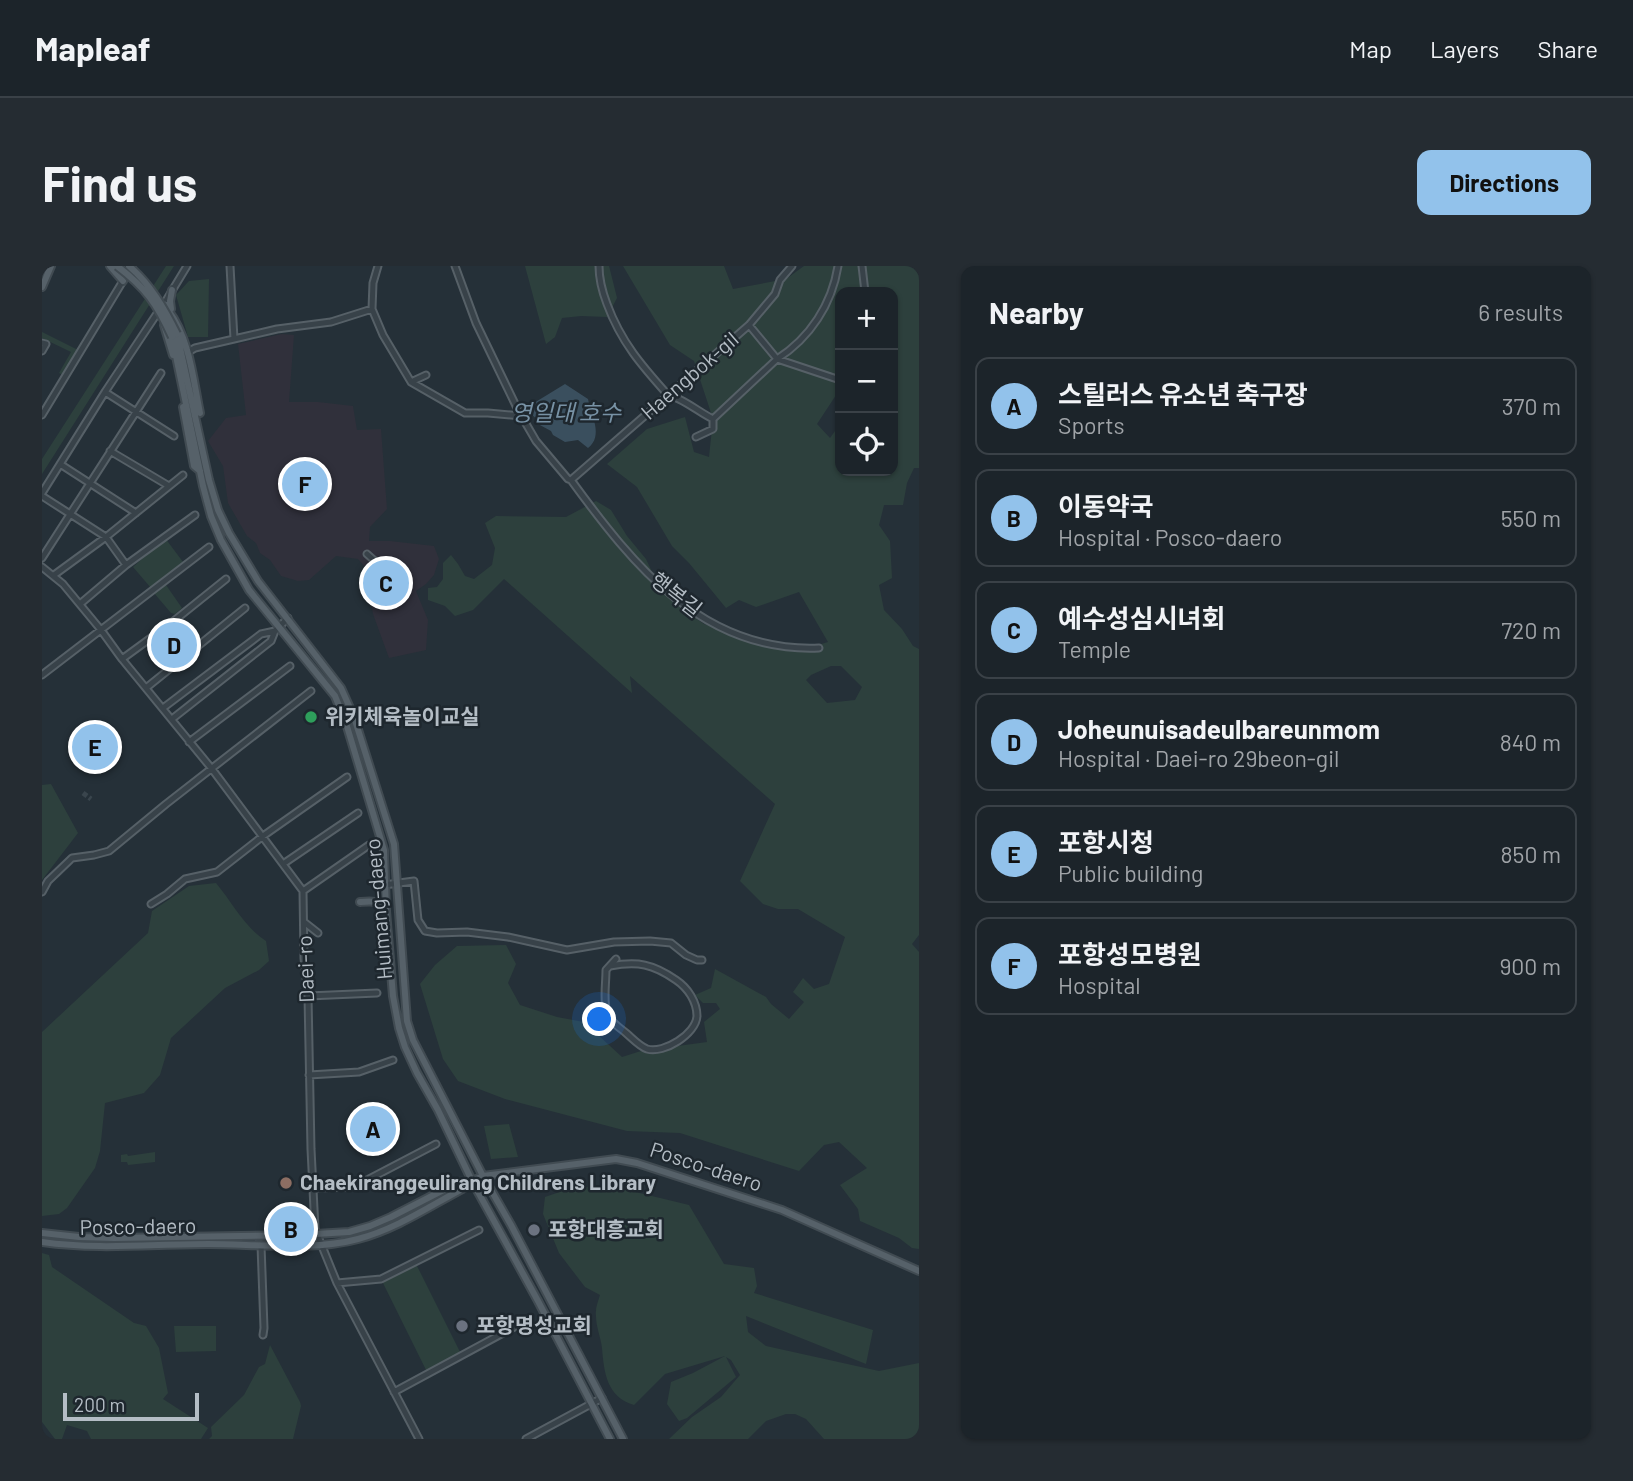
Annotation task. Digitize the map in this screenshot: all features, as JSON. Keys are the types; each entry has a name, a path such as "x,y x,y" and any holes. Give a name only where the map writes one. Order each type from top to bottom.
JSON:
{"main road":[{"path":"42,287 51,266"},
{"path":"110,266 123,281"},
{"name":"Huimang-daero","path":"117,266 135,279 149,295 175,335"},
{"name":"Huimang-daero","path":"131,268 151,288 161,303 175,335 212,516 221,540 249,590 277,629 335,696 340,706 382,838 393,996 399,1028 417,1073 610,1439"},
{"path":"172,290 170,301 173,317"},
{"path":"158,304 166,307 188,352 209,460 204,471 194,466 178,371 156,307 158,304"},
{"name":"Huimang-daero","path":"204,471 229,533 258,581 341,688 355,717 396,855 407,1021 413,1041 623,1439"},
{"path":"360,902 374,901 386,911"},
{"name":"Posco-daero","path":"42,1242 80,1247 320,1244 356,1240 381,1231 483,1176 621,1160 782,1210 919,1271"},
{"name":"Posco-daero","path":"42,1233 114,1237 349,1232 370,1226 459,1182 472,1181"},
{"path":"230,1236 228,1240 231,1244"},
{"path":"576,1374 586,1369"},
{"path":"603,1425 613,1420"}],"street":[{"path":"166,307 172,290 187,266"},
{"path":"230,266 234,339"},
{"path":"378,266 373,283 372,309 383,335 411,382 464,413 522,416"},
{"path":"455,266 476,323 522,416 536,441 568,480 571,480"},
{"path":"599,266 599,279 613,320 633,355 668,395 676,396 696,411 713,419"},
{"name":"Haengbok-gil","path":"571,480 749,325 775,294 780,280 792,266"},
{"path":"716,438 713,419 777,359 788,352 820,315 835,285 838,266"},
{"path":"862,266 864,287"},
{"name":"Huimang-daero","path":"42,415 131,268"},
{"path":"188,352 195,348 277,329 331,322 372,309"},
{"path":"126,565 106,537 42,495 105,391 159,313"},
{"path":"749,325 777,359 835,378"},
{"path":"42,343 46,344 42,351"},
{"path":"185,344 195,348"},
{"path":"42,558 161,373"},
{"path":"411,382 426,374"},
{"path":"105,391 174,436"},
{"path":"696,437 713,429"},
{"path":"110,451 169,486"},
{"path":"60,464 136,513"},
{"path":"54,575 183,475"},
{"name":"행복길","path":"571,480 631,557 658,585 688,609 728,631 761,643 799,649 819,648"},
{"path":"80,604 126,565 195,514"},
{"path":"42,675 209,547"},
{"path":"367,554 376,562"},
{"path":"42,567 64,584 212,769 303,891 369,845"},
{"path":"122,659 226,579"},
{"path":"146,688 245,608"},
{"path":"172,719 270,643 277,629 288,618"},
{"path":"163,708 261,634 277,629"},
{"path":"189,741 290,666"},
{"path":"42,892 48,881 72,858 109,851 312,691"},
{"path":"151,904 186,879 217,872 347,777"},
{"path":"283,864 358,813"},
{"path":"384,885 414,881 418,920 425,931 508,937 567,950 614,942 671,943 686,955 702,960"},
{"name":"Daei-ro","path":"303,891 314,1225 337,1283 419,1439"},
{"path":"304,922 318,933"},
{"path":"614,942 618,962"},
{"path":"618,962 647,964 683,985 690,994 695,1004 695,1024 674,1045 659,1050 648,1049 610,1019 606,1012 606,970 618,962"},
{"path":"308,996 377,993"},
{"path":"309,1075 359,1072 393,1060"},
{"path":"313,1188 351,1187 436,1143"},
{"path":"337,1283 381,1279 479,1230"},
{"path":"261,1245 263,1335"},
{"path":"394,1392 529,1319"},
{"path":"526,1439 602,1398"}],"shaded area":[{"path":"282,334 294,335 289,402 353,406 357,430 381,429 387,509 370,527 369,541 434,546 439,559 434,575 416,591 428,620 426,650 389,658 373,614 365,567 358,559 336,556 309,580 298,581 281,576 270,560 260,553 256,543 247,536 228,503 223,466 208,441 226,418 246,415 238,344"}],"green space":[{"path":"166,266 174,266 42,474 42,459"},
{"path":"525,266 609,266 617,298 607,317 562,318 555,337 546,344"},
{"path":"623,266 724,266 733,289 786,279 804,266 919,266 919,468 914,468 907,483 903,505 884,505 879,525 890,541 892,578 879,585 884,610 913,646 919,649 919,935 912,944 919,952 919,1249 860,1221 858,1209 840,1185 867,1168 839,1142 824,1145 799,1171 680,1133 627,1131 505,1099 458,1081 443,1059 420,984 435,965 457,946 506,945 516,964 508,983 520,1005 584,1022 622,1057 641,1051 707,1042 704,1022 720,1009 716,1003 703,1003 695,995 711,988 715,969 766,997 789,1019 804,1002 793,992 803,978 814,989 829,984 845,937 798,909 778,909 763,904 740,881 775,804 630,676 632,693 504,579 473,610 455,616 445,606 428,600 428,588 437,587 443,579 443,563 451,555 465,576 474,579 492,565 495,548 485,523 496,516 566,517 596,501 611,510 646,559 660,589 675,604 704,624 762,644 798,651 828,642 799,592 756,607 739,600 726,608 672,546 637,487 607,464 647,429 685,417 694,452 709,457 713,419 694,361 670,345","holes":["831,666 841,666 862,687 855,700 827,703 806,680"]},
{"path":"209,279 208,337 188,337 176,295 189,281"},
{"path":"42,332 78,350 63,375 59,373 71,352 42,338"},
{"path":"165,538 183,562 151,588 133,567"},
{"path":"166,585 182,608 175,614 171,613 154,593"},
{"path":"51,784 78,833 42,880 42,785"},
{"path":"216,883 245,922 266,941 269,961 259,970 225,988 171,1038 160,1075 144,1093 105,1103 100,1151 95,1168 67,1208 59,1214 42,1216 42,1032 148,933 152,911 189,886"},
{"path":"376,1105 395,1142 371,1156 351,1117"},
{"path":"509,1124 518,1157 491,1159 484,1126"},
{"path":"155,1152 155,1162 128,1165 127,1162 121,1162 121,1155"},
{"path":"577,1186 627,1190 689,1205 724,1264 754,1268 757,1286 754,1293 873,1330 866,1364 746,1316 748,1332 766,1346 879,1371 919,1363 919,1439 824,1439 806,1419 795,1414 786,1414 766,1421 748,1439 669,1439 692,1417 721,1397 740,1375 731,1360 726,1357 736,1377 687,1418 679,1421 667,1404 671,1382 725,1356 665,1374 634,1405 618,1396 609,1383 604,1366 596,1320 600,1295 585,1287 559,1253 543,1214 545,1197"},
{"path":"42,1253 49,1255 52,1267 134,1323 146,1326 159,1348 168,1393 163,1399 208,1428 201,1439 91,1439 87,1431 67,1425 62,1439 55,1439 42,1422"},
{"path":"415,1262 462,1356 428,1374 381,1279"},
{"path":"174,1326 216,1326 216,1351 176,1352"},
{"path":"270,1345 301,1406 293,1439 209,1439 212,1436 211,1427 244,1395 259,1367 265,1364"}],"water":[{"name":"영일대 호수","path":"565,384 588,399 596,431 593,443 588,448 578,440 565,442 553,435 538,424 530,410 529,406"}],"tunnel":[{"path":"402,589 410,589"},
{"path":"83,793 91,799"}],"place":[{"name":"포항성모병원","path":"305,484"},
{"name":"예수성심시녀회","path":"386,583"},
{"name":"Joheunuisadeulbareunmom","path":"174,645"},
{"name":"위키체육놀이교실","path":"311,717"},
{"name":"포항시청","path":"95,747"},
{"name":"스틸러스 유소년 축구장","path":"373,1129"},
{"name":"Chaekiranggeulirang Childrens Library","path":"286,1183"},
{"name":"이동약국","path":"291,1229"},
{"name":"포항대흥교회","path":"534,1230"},
{"name":"포항명성교회","path":"462,1326"}]}
